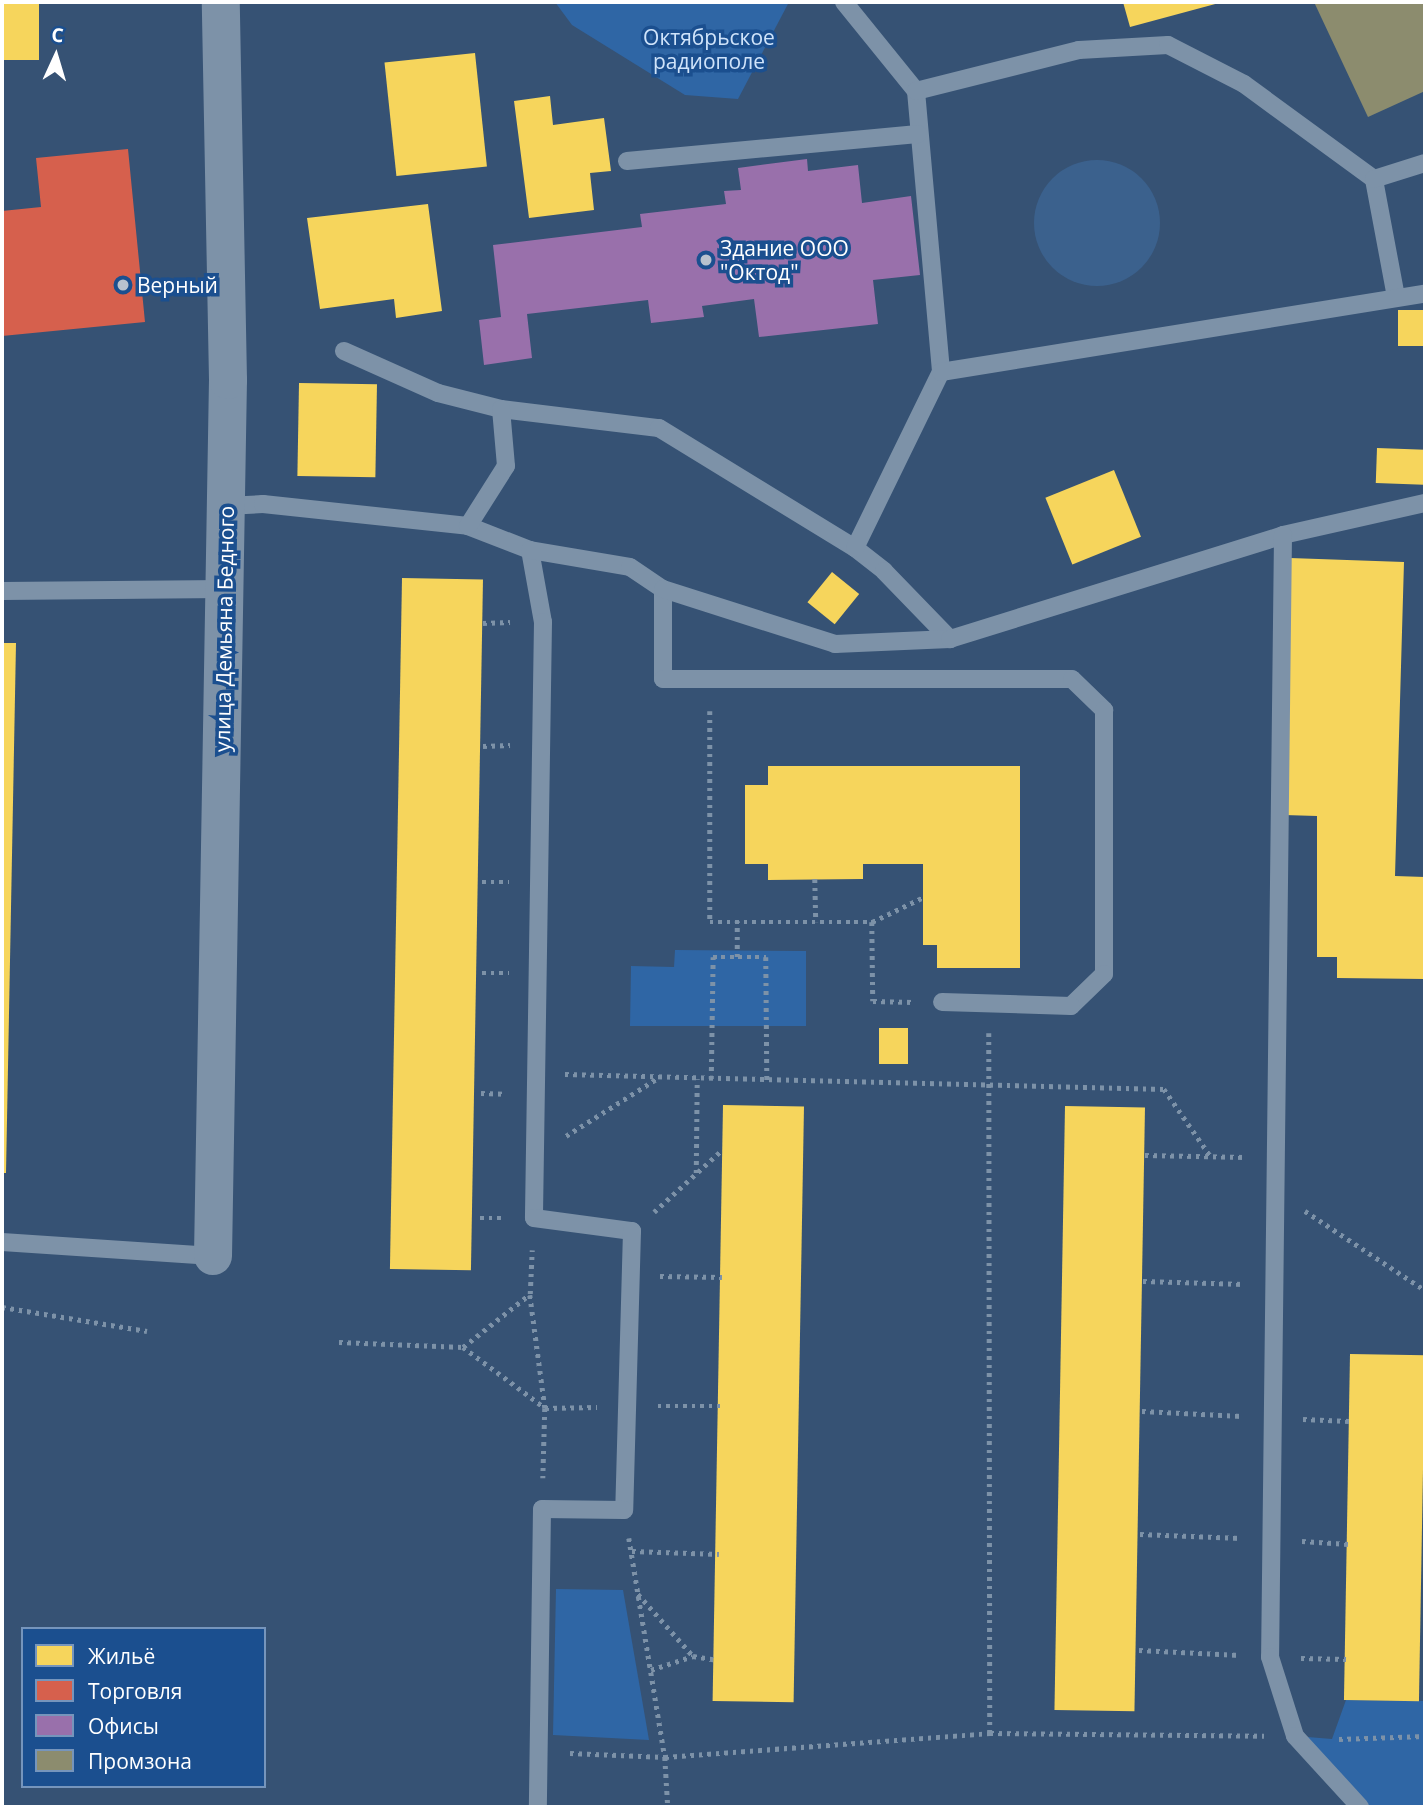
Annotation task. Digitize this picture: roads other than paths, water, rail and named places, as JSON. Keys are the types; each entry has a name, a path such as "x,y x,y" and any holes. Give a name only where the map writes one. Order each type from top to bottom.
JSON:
{"street":[{"name":"улица Демьяна Бедного","path":"213,1256 226,506 221,2"}],"lane":[{"path":"844,2 916,91 941,372 855,548"},
{"path":"916,91 1079,50 1168,45 1244,85 1374,179 1396,297"},
{"path":"626,161 918,134"},
{"path":"1374,179 1425,163"},
{"path":"941,372 1425,294"},
{"path":"344,351 438,393 501,409 659,428 855,548 884,571 950,639"},
{"path":"468,526 506,466 501,409"},
{"path":"226,506 263,504 468,526 530,550 630,567 663,589 835,644 950,639 1283,535 1425,503"},
{"path":"1283,535 1270,1657 1294,1736 1360,1807"},
{"path":"530,550 543,622 534,1218 632,1231 624,1510 542,1509 538,1807"},
{"path":"2,591 223,589"},
{"path":"663,589 663,679 1072,679 1104,710 1104,974 1071,1006 942,1002"},
{"path":"2,1242 213,1256"}],"place":[{"name":"Здание ООО \"Октод\"","path":"706,260"},
{"name":"Верный","path":"123,285"}],"park label":[{"name":"Октябрьское радиополе","path":"709,49"}]}
